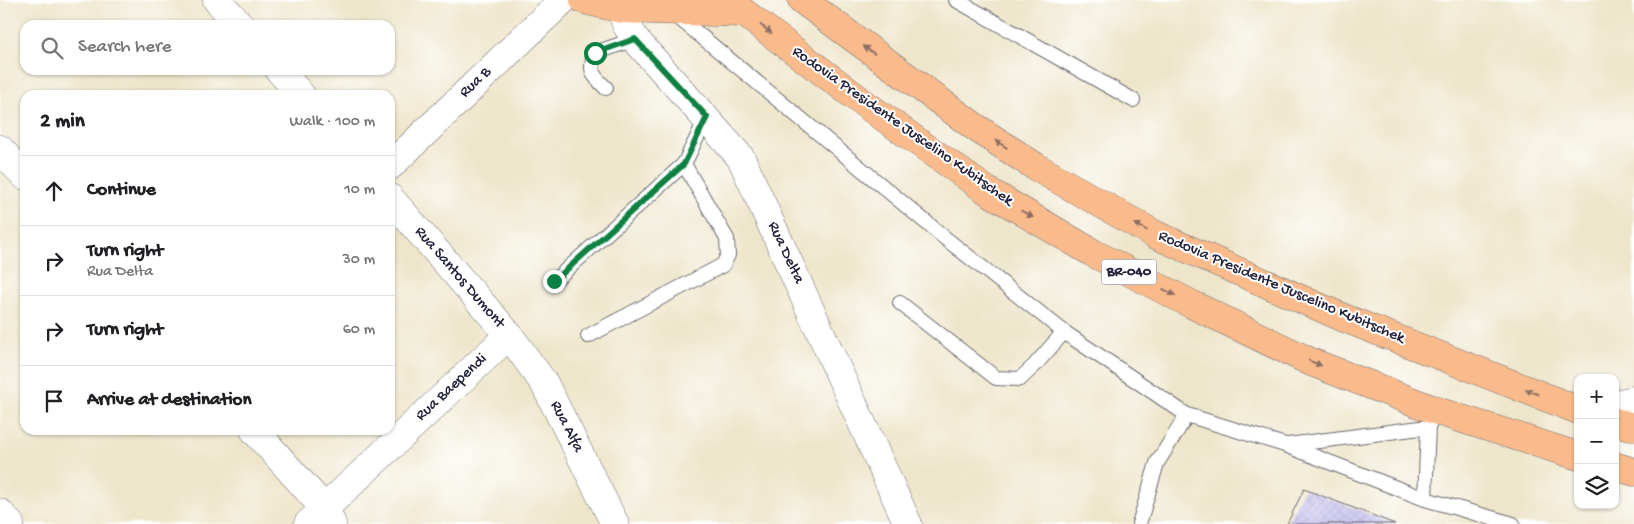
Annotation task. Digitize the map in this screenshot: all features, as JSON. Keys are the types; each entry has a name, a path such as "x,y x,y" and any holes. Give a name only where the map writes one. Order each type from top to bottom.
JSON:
{"highway":[{"path":"584,0 621,9 670,11 735,6"},
{"name":"Rodovia Presidente Juscelino Kubitschek","path":"802,0 974,127 1036,167 1156,235 1344,318 1574,408"},
{"name":"Rodovia Presidente Juscelino Kubitschek","path":"735,6 869,107 986,190 1093,253 1191,304 1433,419 1574,455"},
{"path":"1619,423 1634,427"},
{"path":"1619,467 1634,472"}],"street":[{"path":"217,0 235,20"},
{"name":"Rua B","path":"395,161 563,0"},
{"name":"Rua Delta","path":"621,9 626,24 635,39 742,158 908,524"},
{"path":"283,75 297,90"},
{"path":"0,149 20,171"},
{"name":"Rua Santos Dumont","path":"395,204 509,335"},
{"name":"Rua Baependi","path":"321,519 509,335"},
{"name":"Rua Alfa","path":"509,335 544,383 615,524"},
{"path":"1619,403 1634,400"},
{"path":"258,435 321,519"},
{"path":"0,512 10,524"}],"lane":[{"path":"956,0 1133,100"},
{"path":"670,11 944,238 1064,332 1188,415 1285,445 1426,499 1513,524"},
{"path":"606,88 593,76 591,62 595,53 635,39"},
{"path":"554,281 684,164 707,117"},
{"path":"588,336 723,265 728,255 727,239 684,164"},
{"path":"900,303 996,378 1020,379 1064,332"},
{"path":"1139,524 1158,463 1188,415"},
{"path":"1285,445 1433,419 1426,499"}],"building":[{"path":"1304,489 1395,524 1287,524"}],"route":[{"path":"554,281 684,164 697,134 707,117 635,39 595,53"}]}
